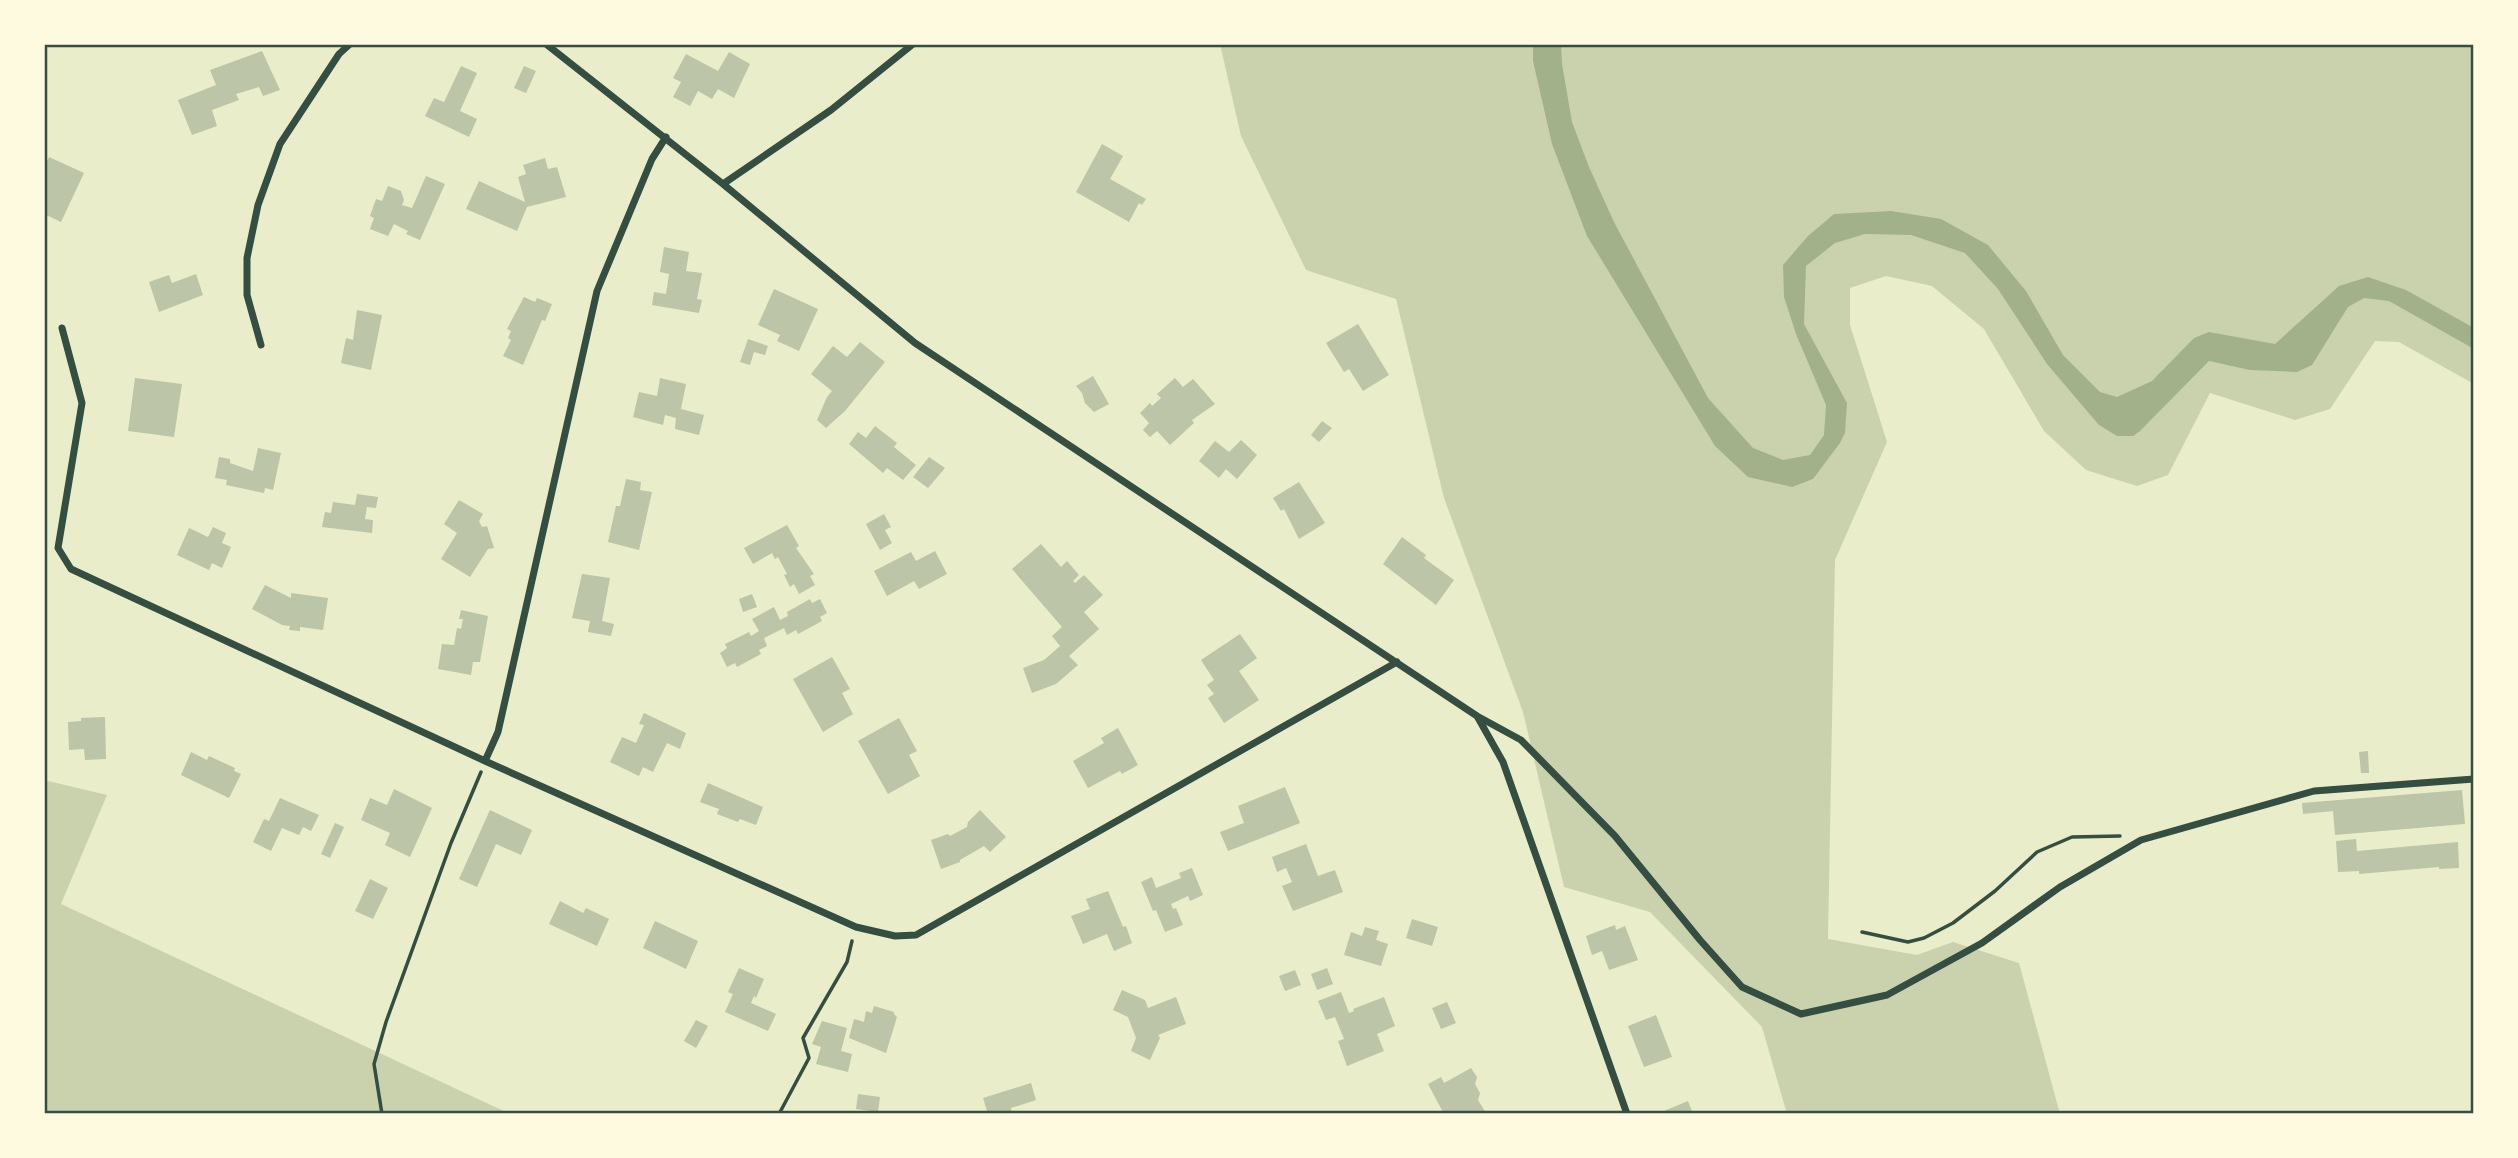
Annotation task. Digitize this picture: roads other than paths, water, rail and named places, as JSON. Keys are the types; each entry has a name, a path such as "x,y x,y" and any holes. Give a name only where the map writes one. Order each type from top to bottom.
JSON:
{"street":[{"path":"261,345 247,295 247,258 258,205 280,144 339,54 351,44"},
{"path":"546,44 666,137 915,343 1477,716 1521,740 1615,836 1742,987 1801,1014 1887,995 1982,943 2060,887 2141,840 2314,791 2474,779"},
{"path":"723,184 831,110 913,44"},
{"path":"485,761 498,732 597,291 652,159 666,137"},
{"path":"62,327 82,403 58,548 71,569 485,761 856,927 895,936 916,935 1397,662"},
{"path":"1477,716 1503,762 1627,1114"}]}
